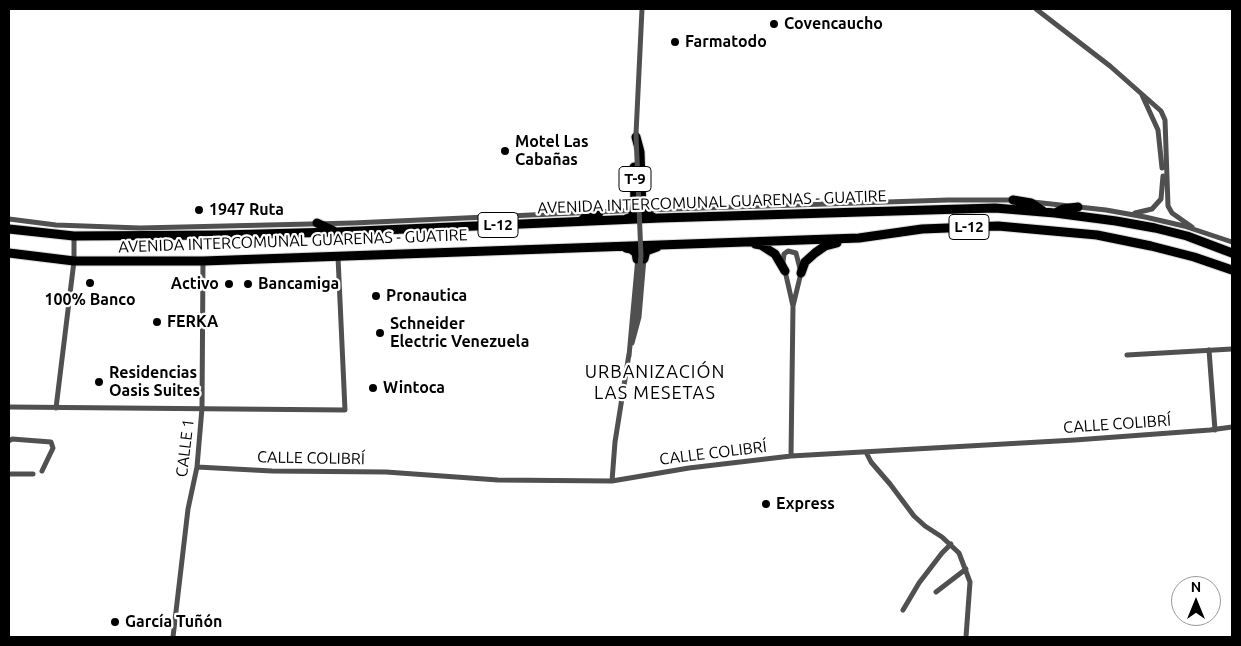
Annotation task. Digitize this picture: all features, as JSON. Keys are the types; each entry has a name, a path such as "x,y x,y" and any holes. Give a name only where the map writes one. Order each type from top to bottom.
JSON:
{"highway":[{"name":"T-9","path":"625,219 632,216 638,210 634,153 636,134"},
{"path":"1013,200 1031,203 1045,212"},
{"path":"1055,213 1063,209 1078,207"},
{"name":"AVENIDA INTERCOMUNAL GUARENAS - GUATIRE","path":"9,229 74,236 336,232 625,219 986,208 1116,220 1187,236 1232,253"},
{"path":"638,210 649,216 660,218"},
{"path":"577,222 599,213"},
{"path":"317,223 336,232"},
{"name":"AVENIDA INTERCOMUNAL GUARENAS - GUATIRE","path":"9,253 74,262 338,257 859,238 922,229 998,226 1097,235 1194,257 1232,270"},
{"path":"800,272 811,256 824,246 859,238"},
{"path":"743,243 761,245 768,249 775,254 785,271"},
{"path":"608,247 631,250 640,259 646,251 670,244"}],"street":[{"path":"632,342 641,256 636,134 642,9"},
{"path":"1036,9 1110,66 1161,111 1165,120 1168,206 1172,213 1196,230"},
{"path":"1125,214 1141,213 1152,209 1161,199 1161,148 1158,130 1153,115 1141,92"},
{"name":"AVENIDA INTERCOMUNAL GUARENAS - GUATIRE","path":"9,219 112,228 317,223 958,200 1013,200 1125,214 1196,230 1232,242"},
{"path":"56,408 74,262 74,236"},
{"path":"791,456 793,306 800,272 796,253 788,251 784,254 783,262 793,306"},
{"path":"9,407 345,410 338,257"},
{"path":"629,356 639,317 640,259"},
{"path":"612,481 615,442 629,356 640,259"},
{"name":"CALLE 1","path":"173,637 188,509 197,467 202,408 203,260"},
{"path":"1127,355 1232,349"},
{"path":"1209,350 1215,430"},
{"name":"CALLE COLIBRÍ","path":"197,467 272,471 386,472 498,480 612,481 689,468 791,456 1215,430 1232,427"},
{"path":"9,441 12,439 51,442 53,448 42,471"},
{"path":"866,452 871,462 914,516 951,544 959,553 966,568 971,587 966,637"},
{"path":"9,474 33,474"},
{"path":"903,610 919,583 951,544"},
{"path":"936,592 966,568"}],"place":[{"name":"Covencaucho","path":"774,24"},
{"name":"Farmatodo","path":"675,42"},
{"name":"Motel Las Cabañas","path":"505,151"},
{"name":"1947 Ruta","path":"199,210"},
{"name":"100% Banco","path":"90,283"},
{"name":"Activo","path":"229,284"},
{"name":"Bancamiga","path":"248,284"},
{"name":"Pronautica","path":"376,296"},
{"name":"FERKA","path":"157,322"},
{"name":"Schneider Electric Venezuela","path":"380,333"},
{"name":"Residencias Oasis Suites","path":"99,382"},
{"name":"Wintoca","path":"373,388"},
{"name":"Express","path":"766,504"},
{"name":"García Tuñón","path":"115,622"}],"district":[{"name":"URBANIZACIÓN LAS MESETAS","path":"655,382"}]}
